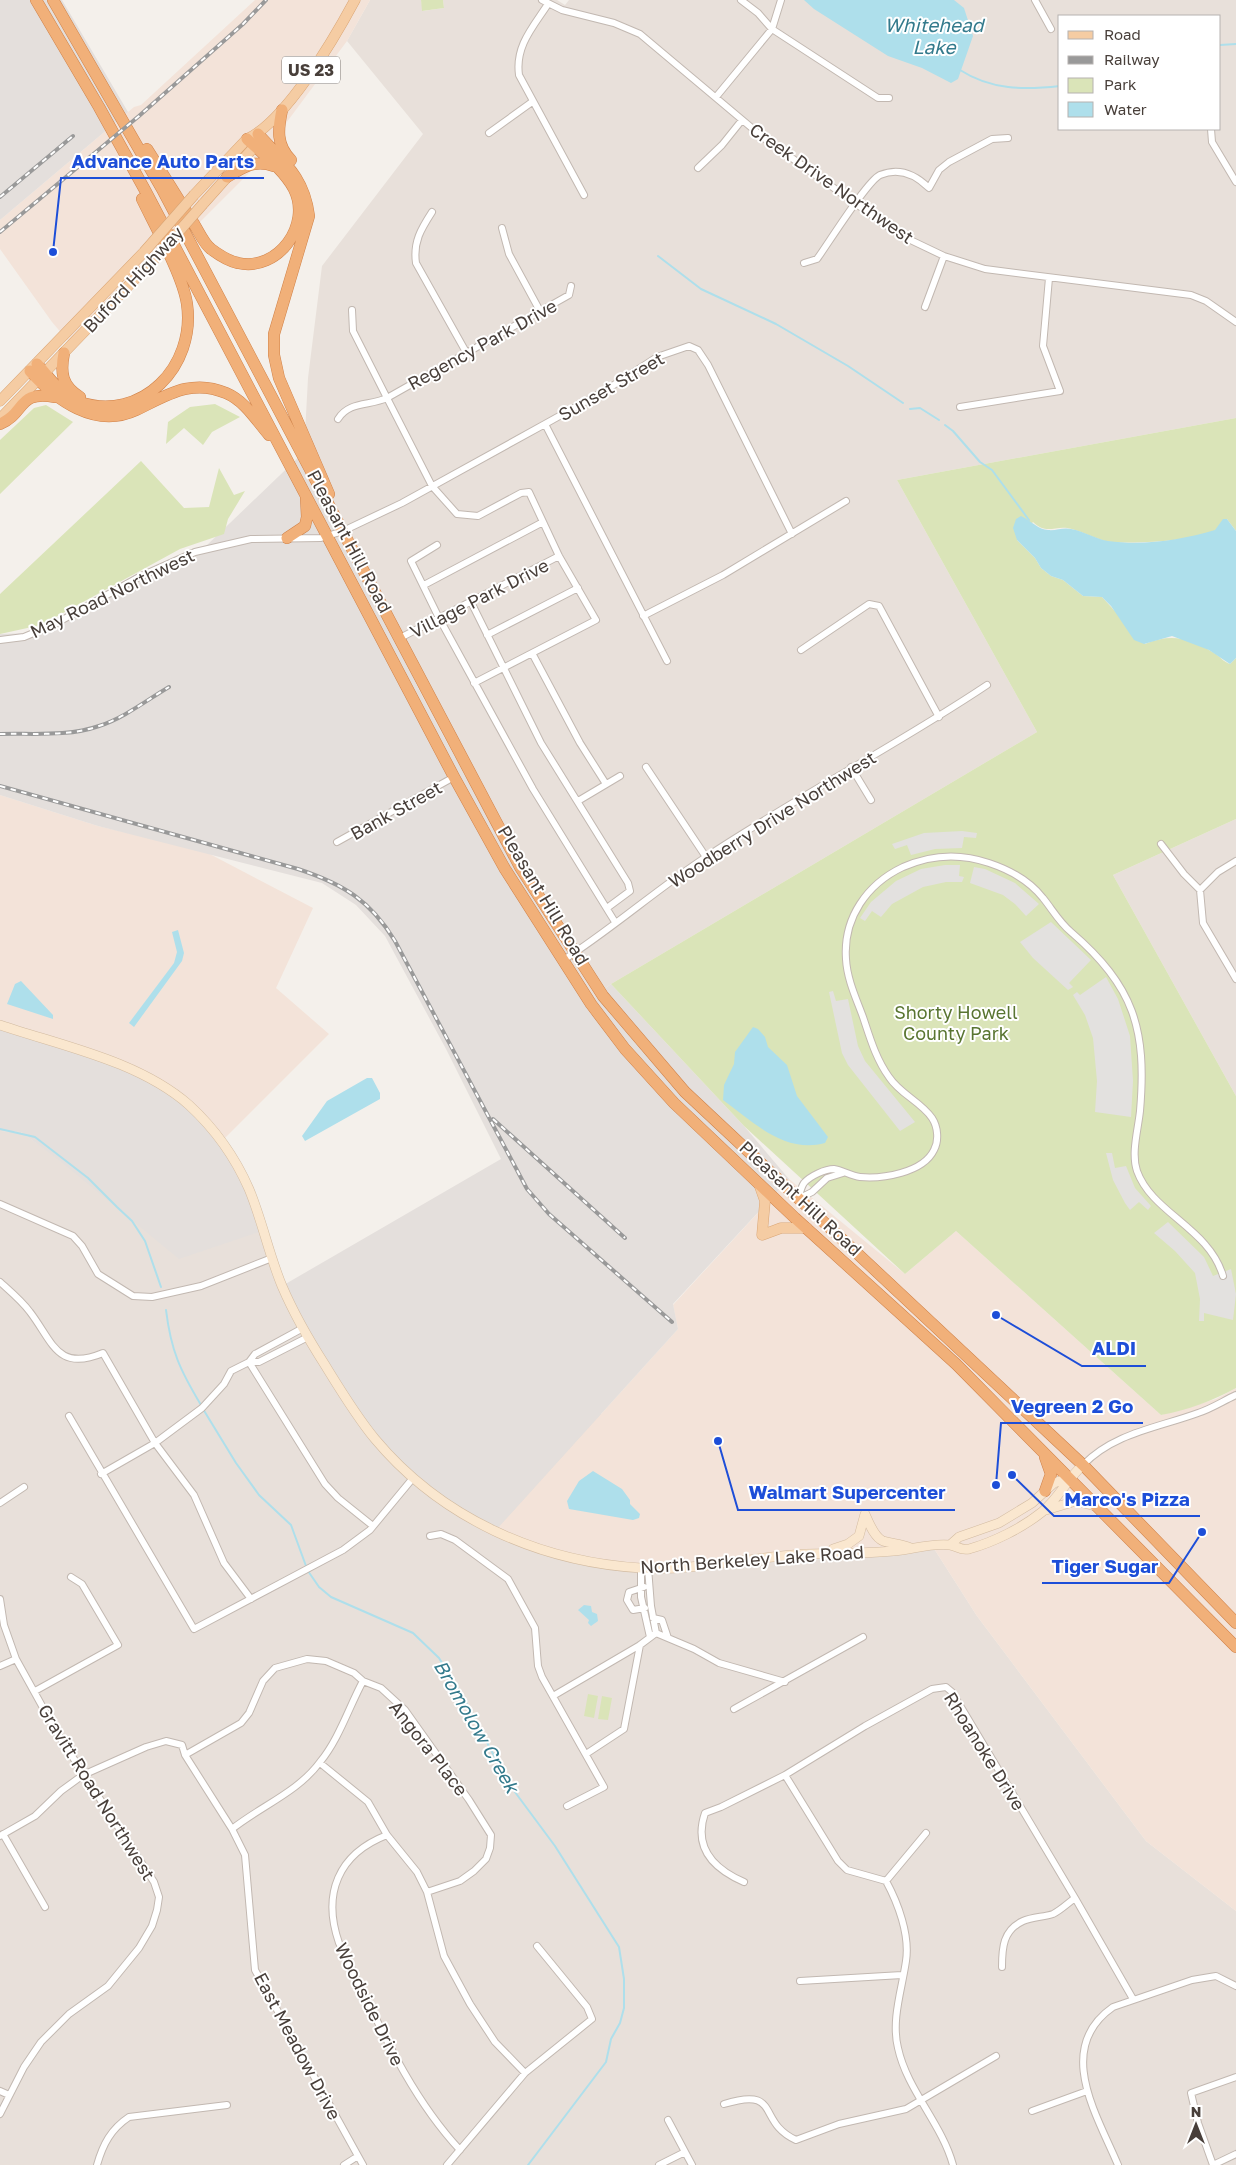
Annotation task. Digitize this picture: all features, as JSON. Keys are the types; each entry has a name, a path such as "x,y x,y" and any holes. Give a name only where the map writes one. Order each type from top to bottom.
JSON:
{"highway":[{"name":"Pleasant Hill Road","path":"36,0 100,107 454,777 505,869 591,1004 625,1049 674,1103 956,1364 1236,1647"},
{"name":"Pleasant Hill Road","path":"53,0 162,189 520,867 574,954 626,1025 685,1092 1083,1465 1236,1623"},
{"path":"95,71 120,106 209,248 227,260 240,264 259,263 282,251 294,235 298,220 299,206 294,189 276,167 251,142"},
{"path":"33,368 63,394 78,402 99,407 116,407 135,402 158,386 173,369 181,355 188,325 187,303 181,283 100,107"},
{"path":"282,110 277,132 280,143 284,153 305,176 312,191 315,206 314,225 302,266 282,305"},
{"path":"258,134 300,180 306,196 308,216 282,305 274,341 274,355 279,378 340,519 343,531"},
{"path":"227,177 252,164 260,163 276,167"},
{"path":"64,353 61,374 64,382 72,392 81,398 100,403 115,403 131,399 158,386"},
{"path":"42,376 55,397"},
{"path":"0,424 30,397 40,394 55,397 79,410 114,415 134,411 169,393 184,388 211,389 226,393 241,403 286,457"},
{"path":"287,538 305,526 307,504 304,491"},
{"path":"1044,1453 1051,1474 1045,1491"}],"main road":[{"name":"Buford Highway","path":"0,401 144,252 194,196 282,110 313,68 355,0"},
{"name":"Buford Highway","path":"0,419 153,260 227,177 251,142"},
{"path":"760,1184 764,1201 762,1235 780,1228 807,1228"}],"street":[{"name":"Creek Drive Northwest","path":"542,0 562,10 614,23 640,34 742,120 856,205 900,235 944,256 986,270 1191,295 1206,301 1236,322"},
{"path":"741,0 758,13 772,28 878,98 889,98"},
{"path":"716,97 772,28 781,0"},
{"path":"1034,0 1051,28"},
{"path":"548,4 526,37 518,55 519,75 532,102 584,194"},
{"path":"489,133 532,102"},
{"path":"698,168 722,146 742,120"},
{"path":"1211,130 1212,142 1236,182"},
{"path":"804,263 817,259 866,189 879,175 908,172 921,180 929,188 939,170 949,162 992,139 1008,138"},
{"path":"432,212 419,233 414,251 416,263 466,352"},
{"path":"502,228 509,254 540,311"},
{"path":"925,307 944,256"},
{"path":"960,407 1060,390 1043,346 1049,278"},
{"name":"Regency Park Drive","path":"338,419 343,411 350,407 378,402 387,398 569,295 571,286"},
{"path":"352,310 353,331 387,398"},
{"name":"Sunset Street","path":"343,531 402,503 545,424 606,390 657,356 689,346 698,350 708,365 792,534"},
{"name":"Regency Park Drive","path":"387,398 432,486 457,514 478,516 521,493 529,492 543,522"},
{"path":"545,424 667,661"},
{"path":"643,616 722,575 846,501"},
{"path":"424,585 543,522 559,556 596,620 474,683"},
{"name":"May Road Northwest","path":"0,640 24,637 55,624 139,577 194,552 251,539 322,538 343,531"},
{"path":"437,545 411,561 439,618 533,789 615,922"},
{"name":"Village Park Drive","path":"398,639 559,556"},
{"path":"487,635 578,588"},
{"path":"471,602 542,743 628,883 630,891 607,908"},
{"path":"801,650 869,604 879,606 939,717"},
{"path":"532,653 580,743 606,784"},
{"name":"Woodberry Drive Northwest","path":"562,961 706,857 851,767 939,717 987,685"},
{"path":"646,767 706,857"},
{"path":"851,767 871,800"},
{"path":"578,801 620,776"},
{"name":"Bank Street","path":"337,842 454,777"},
{"path":"1161,844 1184,874 1200,890 1204,923 1236,979"},
{"path":"797,1199 804,1183 822,1172 833,1169 843,1173 868,1177 908,1170 926,1160 934,1152 937,1141 934,1120 895,1086 875,1053 850,979 847,963 848,931 856,909 882,879 909,865 937,857 952,856 983,861 1010,871 1034,887 1060,921 1098,956 1119,983 1133,1013 1140,1044 1142,1080 1135,1149 1137,1171 1147,1189 1213,1253 1223,1276"},
{"path":"1200,890 1218,872 1236,862"},
{"name":"North Berkeley Lake Road","path":"0,1025 122,1066 152,1079 189,1106 222,1141 249,1189 282,1286 305,1332 353,1410 376,1440 413,1478 443,1501 470,1518 529,1545 559,1555 644,1568 824,1552 950,1545 964,1550 987,1543 1016,1529 1043,1511 1063,1490 1068,1478"},
{"path":"797,1199 812,1192 827,1178 843,1173"},
{"path":"0,1204 72,1236 82,1246 98,1274 133,1296 152,1297 201,1286 272,1258"},
{"path":"0,1282 29,1310 56,1351 74,1359 86,1360 103,1353 155,1443 194,1494 224,1564 251,1599"},
{"path":"249,1362 255,1354 275,1343 305,1332"},
{"path":"101,1474 155,1443 202,1408 224,1384 231,1371 249,1362 259,1362 280,1352 305,1332"},
{"path":"275,1343 280,1352"},
{"path":"263,1350 267,1358"},
{"path":"249,1362 325,1484 338,1498 373,1526"},
{"path":"1083,1465 1098,1450 1114,1441 1201,1412 1236,1395"},
{"path":"69,1416 101,1474 194,1629 343,1550 373,1526 413,1478"},
{"name":"North Berkeley Lake Road","path":"950,1545 959,1537 999,1522 1032,1503 1054,1483 1068,1478 1083,1465"},
{"path":"0,1503 24,1487"},
{"path":"1043,1511 1060,1504 1076,1501 1097,1507"},
{"path":"824,1552 848,1544 859,1536 864,1514 875,1533 881,1539 899,1542 911,1548"},
{"path":"430,1536 441,1534 455,1540 508,1579 536,1628 538,1666 552,1696 604,1787 567,1806"},
{"path":"644,1568 648,1586 653,1635"},
{"path":"644,1568 641,1587 643,1609 653,1635"},
{"path":"35,1691 118,1646 82,1584 71,1577"},
{"path":"648,1586 629,1592 627,1600 633,1610 650,1606"},
{"name":"Gravitt Road Northwest","path":"0,1598 4,1625 16,1659 57,1733 154,1882 159,1897 152,1926 131,1960 108,1986 69,2014 41,2042 24,2067 0,2114"},
{"path":"652,1618 662,1620 668,1638"},
{"path":"552,1696 640,1645 653,1635 668,1638 718,1663 785,1682"},
{"path":"734,1709 863,1637"},
{"path":"586,1754 624,1729 640,1645"},
{"path":"0,1666 16,1659"},
{"name":"Angora Place","path":"186,1755 241,1723 249,1713 263,1681 275,1668 307,1659 326,1660 354,1673 363,1681 381,1688 405,1710 469,1800 491,1835 490,1848 486,1859 474,1871 460,1881 428,1892"},
{"path":"232,1829 253,1812 293,1789 320,1763 363,1681"},
{"name":"Rhoanoke Drive","path":"744,1882 724,1873 707,1852 702,1836 705,1813 786,1775 932,1689 946,1687 952,1692 1133,1998"},
{"name":"East Meadow Drive","path":"83,1775 146,1747 166,1741 182,1745 186,1755 232,1829 245,1855 255,1970 363,2165"},
{"path":"320,1763 368,1802 387,1835 417,1872 428,1892 444,1956 470,2004 495,2042 525,2072"},
{"path":"45,1907 1,1835 35,1816 61,1791 83,1775"},
{"path":"786,1775 838,1861 847,1870 886,1881 896,1899 905,1937 906,1960 902,1975 896,2027 898,2048 922,2101 949,2150 953,2165"},
{"path":"886,1881 926,1834"},
{"name":"Woodside Drive","path":"387,1835 370,1842 358,1851 336,1878 332,1904 334,1927 339,1943 406,2077 429,2114 460,2150"},
{"path":"1002,1967 1005,1937 1013,1928 1023,1921 1054,1913 1075,1898"},
{"path":"447,2165 525,2072 592,2019 587,2007 537,1946"},
{"path":"800,1981 902,1975"},
{"path":"1118,2165 1087,2090 1082,2067 1088,2038 1102,2015 1133,1998 1192,1980 1216,1976 1236,1986"},
{"path":"724,2104 750,2098 759,2100 766,2106 780,2131 796,2140 839,2124 906,2109 996,2056"},
{"path":"1236,2077 1191,2093 1198,2123 1213,2165 1236,2154"},
{"path":"1032,2111 1087,2090"},
{"path":"0,2091 9,2095"},
{"path":"97,2165 107,2138 118,2125 129,2117 227,2105"},
{"path":"668,2120 692,2165"},
{"path":"659,2165 685,2152"},
{"path":"344,2165 358,2156"}],"shaded area":[{"path":"0,0 62,0 128,112 0,220"},
{"path":"255,0 370,0 347,41 249,173 74,348 52,322 0,249 0,220 134,107 141,105"},
{"path":"370,0 421,0 423,11 444,8 443,0 557,0 565,5 569,0 1236,0 1236,418 897,480 1037,732 611,984 591,999 570,968 521,874 431,714 304,452 308,378 322,266 423,134 347,41"},
{"path":"304,452 431,714 521,874 570,968 591,999 611,984 744,1126 789,1179 673,1304 678,1329 495,1531 429,1498 346,1401 282,1286 501,1159 446,1049 385,936 356,905 322,883 98,826 0,795 0,634 30,633 206,546"},
{"path":"0,795 98,826 204,851 313,908 276,988 329,1034 222,1141 0,1025"},
{"path":"1236,819 1236,1096 1113,875"},
{"path":"962,831 977,833 976,838 964,837 962,848 935,849 911,855 907,845 895,849 892,844 924,833"},
{"path":"945,865 960,865 959,876 964,877 962,882 946,882 923,887 892,904 881,917 872,911 865,921 860,918 871,902 896,881 921,869"},
{"path":"974,867 985,869 1015,883 1039,904 1026,916 1003,895 970,883"},
{"path":"1051,922 1091,960 1069,983 1073,987 1068,990 1033,958 1020,942"},
{"path":"1106,977 1118,999 1130,1036 1133,1081 1131,1117 1095,1112 1097,1081 1093,1038 1085,1015 1073,995 1077,992 1080,995"},
{"path":"833,991 836,1001 848,999 858,1046 865,1061 915,1122 900,1131 848,1065 842,1053 829,992"},
{"path":"0,1025 152,1079 206,1122 249,1189 262,1231 179,1259 60,1161 21,1132 0,1131"},
{"path":"0,1131 21,1132 60,1160 262,1231 282,1286 933,1547 977,1616 1146,1841 1236,1911 1236,2165 0,2165"},
{"path":"1106,1153 1112,1153 1115,1168 1126,1166 1135,1188 1151,1206 1148,1210 1139,1202 1130,1210 1113,1180"},
{"path":"789,1179 905,1274 956,1231 1161,1415 1216,1399 1236,1388 1236,1911 1146,1841 977,1616 933,1547 681,1566 605,1564 495,1531 678,1329 673,1305"},
{"path":"1168,1222 1204,1257 1213,1276 1231,1269 1236,1294 1233,1320 1204,1313 1204,1321 1199,1321 1200,1299 1195,1273 1175,1251 1154,1233"}],"green space":[{"path":"421,0 443,0 444,8 422,11"},
{"path":"215,404 240,417 212,432 203,445 184,428 166,444 168,422 190,407"},
{"path":"46,405 73,422 0,494 0,440 34,408"},
{"name":"Shorty Howell County Park","path":"1236,418 1236,531 1227,519 1216,530 1195,537 1162,541 1115,542 1105,541 1066,528 1047,529 1033,522 1017,540 1035,558 1041,568 1051,576 1063,580 1083,596 1102,597 1145,644 1164,639 1180,639 1205,648 1230,664 1236,658 1236,819 1113,875 1236,1096 1236,1388 1200,1404 1161,1415 956,1231 905,1274 744,1126 611,984 1037,732 897,480"},
{"path":"141,461 184,508 209,507 219,468 234,495 245,491 228,519 224,534 180,549 41,625 0,634 0,594"},
{"path":"588,1694 598,1696 594,1718 584,1716"},
{"path":"602,1696 612,1698 608,1720 598,1719"}],"water":[{"name":"Whitehead Lake","path":"804,0 954,0 964,8 973,36 958,79 951,83 922,68 888,56 814,9"},
{"path":"1021,516 1045,530 1068,529 1080,531 1103,540 1135,543 1162,541 1202,534 1215,530 1223,519 1227,519 1236,531 1236,658 1230,664 1209,650 1172,636 1144,644 1134,640 1111,606 1102,597 1083,596 1063,580 1051,576 1041,568 1035,558 1017,540 1013,528 1016,519"},
{"path":"178,930 184,953 182,961 134,1027 129,1023 174,963 177,952 172,932"},
{"path":"21,981 53,1015 53,1019 7,1004 15,984"},
{"path":"753,1027 758,1029 765,1037 768,1047 787,1065 797,1096 828,1137 825,1143 796,1144 783,1140 758,1126 723,1100 724,1085 734,1064 735,1052"},
{"path":"367,1078 372,1078 380,1093 380,1099 305,1141 302,1136 327,1101"},
{"path":"593,1471 622,1489 630,1500 630,1504 640,1514 639,1518 633,1520 569,1509 567,1501 579,1481"},
{"path":"584,1605 591,1606 592,1612 597,1614 598,1621 591,1626 588,1623 589,1620 578,1610"}],"waterway":[{"path":"1221,45 1236,44"},
{"path":"960,70 984,82 1008,87 1058,86"},
{"path":"658,256 701,289 776,324 848,366 903,403"},
{"path":"910,409 920,408 939,420"},
{"path":"945,425 953,431 980,462 992,470 1029,520"},
{"name":"Bromolow Creek","path":"0,1129 35,1137 88,1178 132,1221 145,1241 161,1287"},
{"name":"Bromolow Creek","path":"166,1310 178,1360 187,1381 201,1405"},
{"name":"Bromolow Creek","path":"203,1409 236,1463 259,1495 291,1525 306,1566"},
{"name":"Bromolow Creek","path":"308,1571 319,1587 331,1597 413,1633 439,1658 463,1697 509,1784 555,1846 619,1947 624,1979 624,2008 620,2023 611,2039 606,2062 528,2165"}],"railway":[{"path":"0,232 139,116 243,24 266,0"},
{"path":"0,197 73,136"},
{"path":"0,734 75,732 99,726 135,708 169,687"},
{"path":"0,786 298,869 329,881 354,895 376,915 395,941 527,1189 549,1214 672,1322"},
{"path":"493,1119 625,1238"}],"place":[{"name":"Advance Auto Parts","path":"53,252"},
{"name":"ALDI","path":"996,1315"},
{"name":"Walmart Supercenter","path":"718,1441"},
{"name":"Marco's Pizza","path":"1012,1475"},
{"name":"Vegreen 2 Go","path":"996,1485"},
{"name":"Tiger Sugar","path":"1202,1532"}]}
